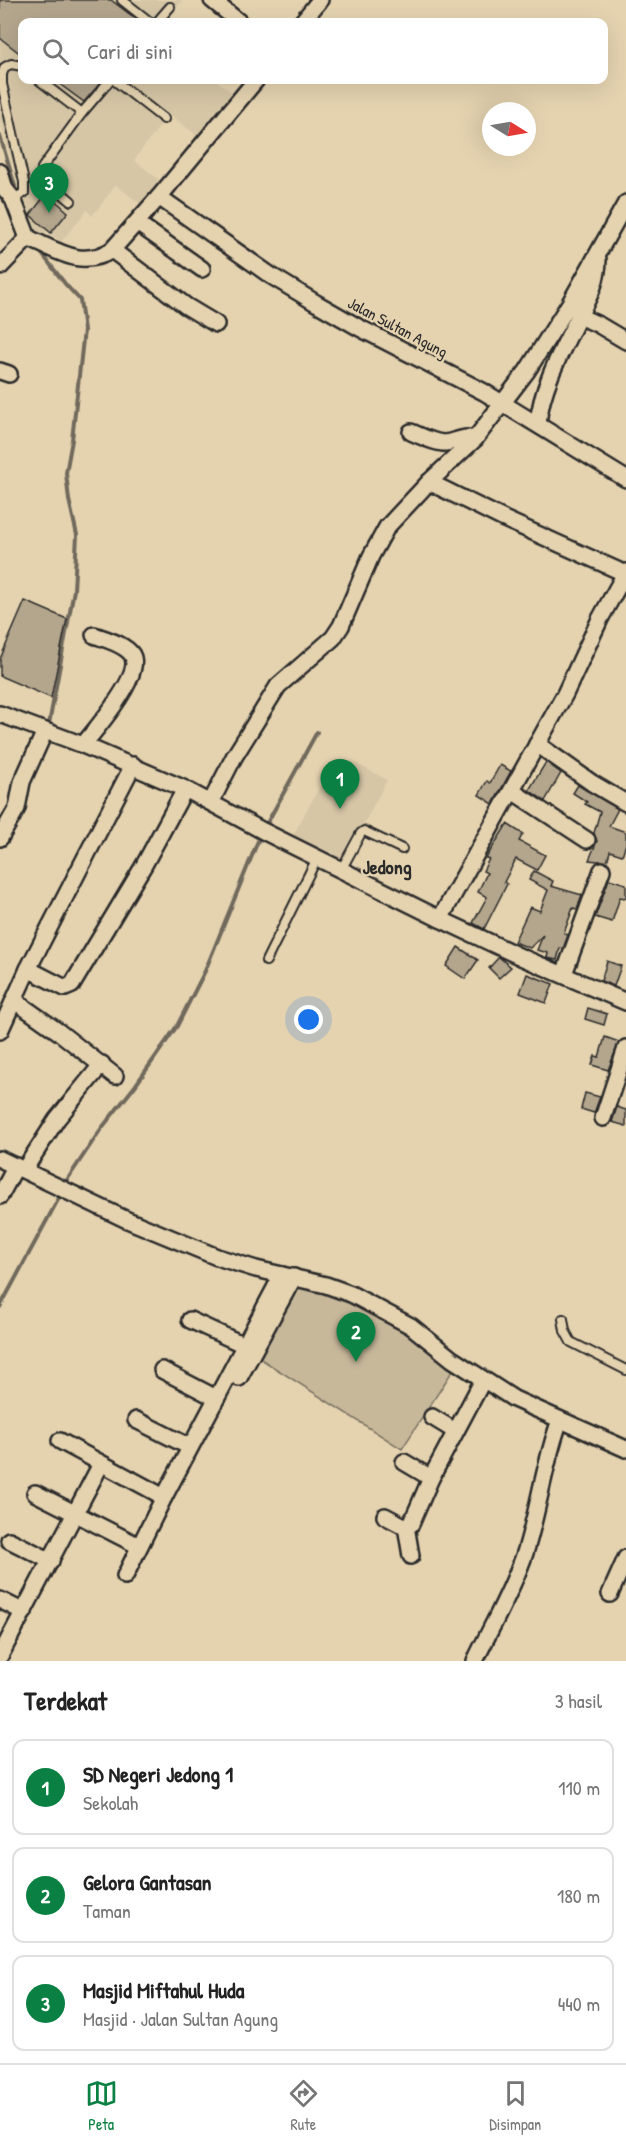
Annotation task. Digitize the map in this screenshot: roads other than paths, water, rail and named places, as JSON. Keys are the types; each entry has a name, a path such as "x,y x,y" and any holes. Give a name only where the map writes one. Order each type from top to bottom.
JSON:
{"street":[{"path":"212,0 234,18"},
{"path":"305,18 320,0"},
{"path":"0,172 5,189 13,199 28,238 74,258 103,256 112,250 137,223 253,84"},
{"name":"Jalan Sultan Agung","path":"159,197 270,275 316,303 503,404 626,479"},
{"path":"210,802 234,757 278,686 333,638 341,626 371,556 387,527 429,482 476,439 503,404 553,332 626,203"},
{"path":"137,223 202,269"},
{"path":"0,267 28,238"},
{"path":"112,250 186,306 216,324"},
{"path":"538,424 546,390 594,288 598,273 599,253"},
{"path":"579,316 626,341"},
{"path":"411,432 435,442 445,443 464,437 476,439"},
{"path":"429,482 504,519 626,573 610,598 577,670 512,791 440,919"},
{"path":"83,745 115,706 134,664 132,655 126,650 94,635"},
{"path":"0,714 133,765 185,789 440,919 626,1002"},
{"path":"0,838 17,808 22,782 45,731"},
{"path":"537,744 592,783 626,803"},
{"path":"0,1031 9,1003 133,765"},
{"path":"28,969 65,988 72,985 144,865 185,789"},
{"path":"512,791 587,840"},
{"path":"564,974 602,870"},
{"path":"9,1003 102,1064 115,1076"},
{"path":"603,1118 626,1048"},
{"path":"0,1196 57,1119 102,1064"},
{"path":"0,1159 172,1239 217,1257 334,1288 411,1326 483,1380 514,1399 626,1449"},
{"path":"125,1576 244,1345 288,1276"},
{"path":"239,1378 288,1276"},
{"path":"190,1320 244,1345"},
{"path":"162,1370 216,1398"},
{"path":"406,1526 411,1524 431,1478 483,1380"},
{"path":"432,1416 455,1431"},
{"path":"136,1420 190,1447"},
{"path":"476,1661 508,1596 524,1554 540,1498 550,1448 560,1420"},
{"path":"60,1441 164,1497"},
{"path":"404,1462 431,1478"},
{"path":"0,1659 100,1464"},
{"path":"36,1493 139,1546"},
{"path":"385,1516 406,1526"},
{"path":"406,1526 411,1556"},
{"path":"9,1540 51,1561"},
{"path":"610,1594 626,1558"},
{"path":"0,1600 24,1612"}],"lane":[{"path":"122,0 145,18"},
{"path":"160,18 170,7"},
{"path":"13,199 24,193 24,182 2,84 2,74 5,67 11,64 18,65"},
{"path":"44,84 82,113"},
{"path":"71,201 43,177 42,168 82,113 108,84"},
{"path":"117,84 164,119"},
{"path":"341,870 364,831 402,849"},
{"path":"266,961 317,858"},
{"path":"563,1319 565,1331 572,1342 626,1370"}],"waterway":[{"path":"0,136 15,186"},
{"path":"39,250 80,300 84,330 72,440 66,473 77,535 74,590 49,724"},
{"path":"266,825 317,732"},
{"path":"65,1183 101,1129 135,1086 177,1026 205,971 260,836"},
{"path":"0,1307 60,1196"}],"place":[{"name":"Masjid Miftahul Huda","path":"49,213"},
{"name":"SD Negeri Jedong 1","path":"340,809"},
{"name":"Gelora Gantasan","path":"356,1362"}],"district":[{"name":"Jedong","path":"387,867"}]}
